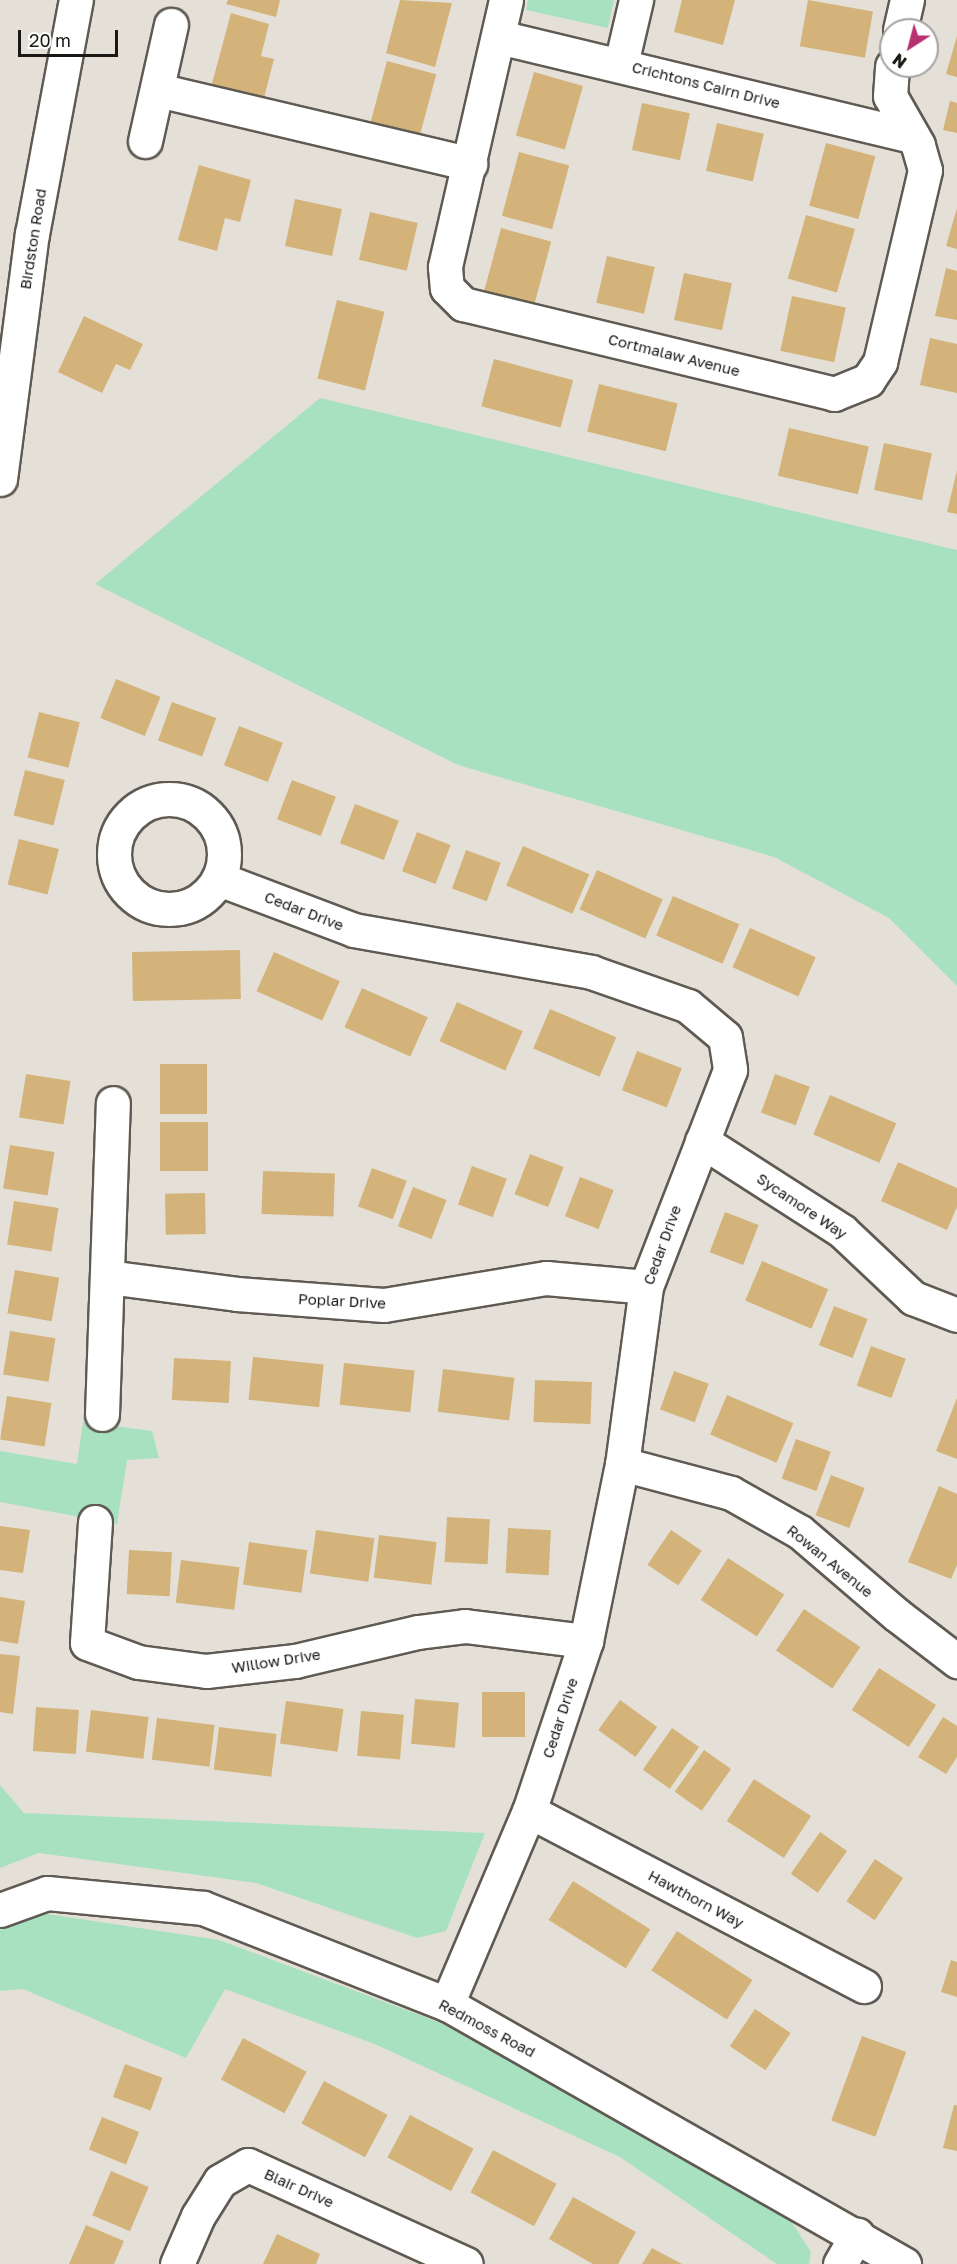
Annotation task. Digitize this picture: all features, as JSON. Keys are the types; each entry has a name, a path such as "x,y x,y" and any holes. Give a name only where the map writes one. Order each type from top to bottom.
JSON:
{"street":[{"name":"Birdston Road","path":"0,479 32,234 76,0"},
{"name":"Cortmalaw Avenue","path":"506,0 445,267 447,288 463,304 834,394 868,380 880,362 925,170 912,136 890,96 891,78"},
{"path":"621,64 636,0"},
{"path":"903,18 907,0"},
{"path":"145,141 171,25"},
{"name":"Crichtons Cairn Drive","path":"499,37 621,64 912,136"},
{"path":"158,90 470,164"},
{"name":"Cedar Drive","path":"219,879 354,930 591,972 688,1006 726,1037 730,1070 646,1287 622,1464 586,1641 529,1811 447,2004"},
{"path":"102,1414 113,1103"},
{"name":"Sycamore Way","path":"702,1141 842,1231 913,1298 957,1315"},
{"name":"Poplar Drive","path":"108,1277 237,1294 384,1305 546,1278 646,1287"},
{"name":"Rowan Avenue","path":"622,1464 730,1492 800,1532 897,1615 957,1661"},
{"name":"Willow Drive","path":"95,1522 87,1643 138,1662 217,1670 295,1661 418,1632 465,1626 586,1641"},
{"name":"Hawthorn Way","path":"529,1811 864,1986"},
{"name":"Redmoss Road","path":"0,1911 47,1893 203,1908 447,2004 857,2235 904,2264"},
{"name":"Blair Drive","path":"177,2264 198,2216 220,2181 248,2165 466,2264"},
{"path":"840,2264 857,2235"}],"green space":[{"path":"528,0 614,0 608,28 526,10"},
{"path":"320,398 957,550 957,986 889,918 774,857 458,765 95,584"},
{"path":"83,1422 152,1431 159,1458 127,1460 117,1524 0,1502 0,1451 77,1464"},
{"path":"0,1785 24,1813 485,1833 446,1931 417,1938 256,1883 39,1853 0,1868"},
{"path":"41,1913 219,1940 497,2044 791,2221 811,2252 809,2264 777,2264 620,2157 377,2045 225,1989 186,2058 23,1989 0,1991 0,1930"}],"building":[{"path":"228,0 280,0 276,17 226,4"},
{"path":"400,0 452,3 435,67 386,53"},
{"path":"682,0 735,0 723,45 674,32"},
{"path":"808,0 873,11 865,58 800,46"},
{"path":"231,13 269,24 261,56 274,59 263,102 211,87"},
{"path":"957,36 957,77 946,74"},
{"path":"387,61 436,74 419,138 370,125"},
{"path":"534,72 583,86 565,150 516,135"},
{"path":"950,101 957,103 957,133 943,130"},
{"path":"642,103 690,113 680,160 632,150"},
{"path":"717,123 764,134 753,182 706,171"},
{"path":"826,143 875,156 858,219 809,206"},
{"path":"519,152 569,165 552,229 502,216"},
{"path":"199,165 251,180 240,222 225,218 217,251 178,240"},
{"path":"295,199 342,209 332,256 285,246"},
{"path":"957,208 957,249 946,246"},
{"path":"370,212 418,223 407,271 359,260"},
{"path":"806,215 855,229 837,293 788,278"},
{"path":"501,228 551,241 534,305 484,292"},
{"path":"607,256 655,267 644,314 596,303"},
{"path":"946,268 957,271 957,320 935,316"},
{"path":"684,273 732,283 722,330 674,320"},
{"path":"792,296 846,307 834,362 780,351"},
{"path":"337,300 385,312 365,390 317,379"},
{"path":"84,316 143,344 130,370 116,364 102,393 58,372"},
{"path":"930,338 957,344 957,393 920,385"},
{"path":"494,359 573,380 561,428 481,406"},
{"path":"599,384 678,404 666,451 587,432"},
{"path":"789,428 869,446 858,494 778,476"},
{"path":"884,443 932,453 922,500 874,490"},
{"path":"957,470 957,514 947,512"},
{"path":"116,679 161,697 145,736 100,718"},
{"path":"172,702 216,718 202,757 158,741"},
{"path":"39,712 80,722 68,768 28,758"},
{"path":"239,726 283,743 268,782 224,765"},
{"path":"25,770 65,780 53,826 14,816"},
{"path":"292,780 336,797 321,836 277,819"},
{"path":"355,804 399,821 384,860 340,843"},
{"path":"417,832 451,845 436,884 402,871"},
{"path":"19,839 59,849 47,895 8,885"},
{"path":"523,846 589,874 572,914 506,886"},
{"path":"466,850 501,863 487,901 452,889"},
{"path":"597,870 663,899 645,939 580,909"},
{"path":"673,896 739,924 722,964 656,936"},
{"path":"750,928 816,957 798,997 733,967"},
{"path":"240,950 241,999 133,1001 132,952"},
{"path":"274,952 340,981 322,1021 257,991"},
{"path":"362,988 428,1017 410,1057 345,1027"},
{"path":"457,1002 523,1031 505,1071 440,1041"},
{"path":"550,1009 616,1037 599,1077 533,1049"},
{"path":"637,1051 682,1068 667,1107 622,1090"},
{"path":"160,1064 207,1064 207,1114 160,1114"},
{"path":"26,1074 70,1081 64,1124 19,1117"},
{"path":"775,1074 810,1087 796,1125 761,1113"},
{"path":"830,1095 896,1123 879,1163 813,1135"},
{"path":"160,1122 208,1122 208,1171 160,1171"},
{"path":"10,1145 54,1152 48,1195 3,1188"},
{"path":"530,1154 564,1167 548,1207 515,1194"},
{"path":"898,1162 957,1188 957,1207 947,1230 881,1201"},
{"path":"472,1166 507,1179 493,1217 458,1205"},
{"path":"372,1168 407,1181 393,1219 358,1207"},
{"path":"263,1171 335,1174 333,1216 261,1214"},
{"path":"580,1177 614,1190 599,1229 565,1216"},
{"path":"413,1187 447,1200 432,1239 398,1226"},
{"path":"205,1193 206,1234 166,1235 165,1194"},
{"path":"14,1201 58,1208 52,1251 7,1244"},
{"path":"725,1212 759,1225 743,1265 710,1252"},
{"path":"762,1261 828,1289 811,1329 745,1301"},
{"path":"15,1270 59,1278 52,1321 7,1313"},
{"path":"834,1306 868,1319 853,1358 819,1345"},
{"path":"10,1331 55,1338 49,1382 3,1374"},
{"path":"871,1346 906,1359 891,1398 857,1385"},
{"path":"253,1357 324,1364 319,1407 249,1400"},
{"path":"174,1358 231,1361 229,1403 172,1400"},
{"path":"344,1363 415,1370 410,1412 340,1405"},
{"path":"443,1369 514,1378 509,1420 438,1412"},
{"path":"674,1371 709,1384 695,1422 660,1410"},
{"path":"535,1380 592,1382 590,1424 534,1422"},
{"path":"727,1395 793,1423 776,1463 710,1435"},
{"path":"7,1396 51,1403 45,1446 0,1439"},
{"path":"957,1398 957,1459 936,1451"},
{"path":"796,1439 831,1452 816,1491 782,1478"},
{"path":"831,1475 865,1488 849,1528 816,1515"},
{"path":"939,1486 957,1494 957,1565 951,1579 908,1562"},
{"path":"447,1517 490,1519 488,1564 445,1562"},
{"path":"0,1526 30,1530 23,1573 0,1570"},
{"path":"508,1528 551,1530 549,1575 506,1573"},
{"path":"316,1530 374,1538 368,1582 310,1574"},
{"path":"671,1530 702,1551 678,1586 648,1565"},
{"path":"379,1535 437,1542 431,1585 374,1578"},
{"path":"249,1542 307,1550 301,1593 243,1585"},
{"path":"129,1550 172,1552 170,1596 127,1594"},
{"path":"728,1558 784,1594 757,1636 701,1600"},
{"path":"181,1560 240,1567 234,1610 176,1603"},
{"path":"0,1597 25,1601 18,1644 0,1641"},
{"path":"804,1609 860,1647 832,1688 776,1650"},
{"path":"0,1654 20,1656 13,1714 0,1712"},
{"path":"879,1668 936,1705 909,1747 852,1710"},
{"path":"482,1692 525,1692 525,1737 482,1737"},
{"path":"415,1699 459,1703 455,1748 411,1744"},
{"path":"620,1700 657,1727 635,1757 598,1730"},
{"path":"286,1701 343,1709 337,1752 280,1744"},
{"path":"36,1707 79,1710 76,1754 33,1751"},
{"path":"91,1710 149,1717 143,1759 86,1752"},
{"path":"361,1711 404,1715 400,1760 357,1756"},
{"path":"943,1717 957,1726 957,1757 946,1774 918,1757"},
{"path":"157,1718 215,1725 209,1767 152,1760"},
{"path":"219,1727 277,1734 271,1777 214,1770"},
{"path":"672,1728 699,1747 670,1789 643,1770"},
{"path":"704,1750 731,1769 702,1811 675,1792"},
{"path":"754,1779 811,1816 784,1858 727,1821"},
{"path":"820,1832 847,1851 818,1893 791,1874"},
{"path":"875,1859 903,1878 875,1920 846,1901"},
{"path":"573,1881 650,1929 626,1968 549,1920"},
{"path":"677,1931 752,1980 727,2019 651,1970"},
{"path":"951,1960 957,1962 957,1997 941,1992"},
{"path":"755,2009 791,2033 765,2070 730,2046"},
{"path":"862,2036 906,2052 875,2137 831,2121"},
{"path":"243,2038 307,2072 285,2113 221,2079"},
{"path":"125,2064 163,2078 151,2111 113,2097"},
{"path":"324,2081 388,2115 365,2157 301,2123"},
{"path":"954,2105 957,2105 957,2151 943,2148"},
{"path":"410,2115 474,2149 451,2191 387,2157"},
{"path":"102,2117 139,2132 126,2164 89,2149"},
{"path":"493,2150 557,2184 534,2226 470,2192"},
{"path":"111,2171 149,2187 130,2231 92,2215"},
{"path":"573,2197 636,2232 618,2264 593,2264 549,2239"},
{"path":"86,2225 124,2241 114,2264 69,2264"},
{"path":"277,2234 320,2254 316,2264 263,2264"},
{"path":"652,2248 682,2264 642,2264"}]}
